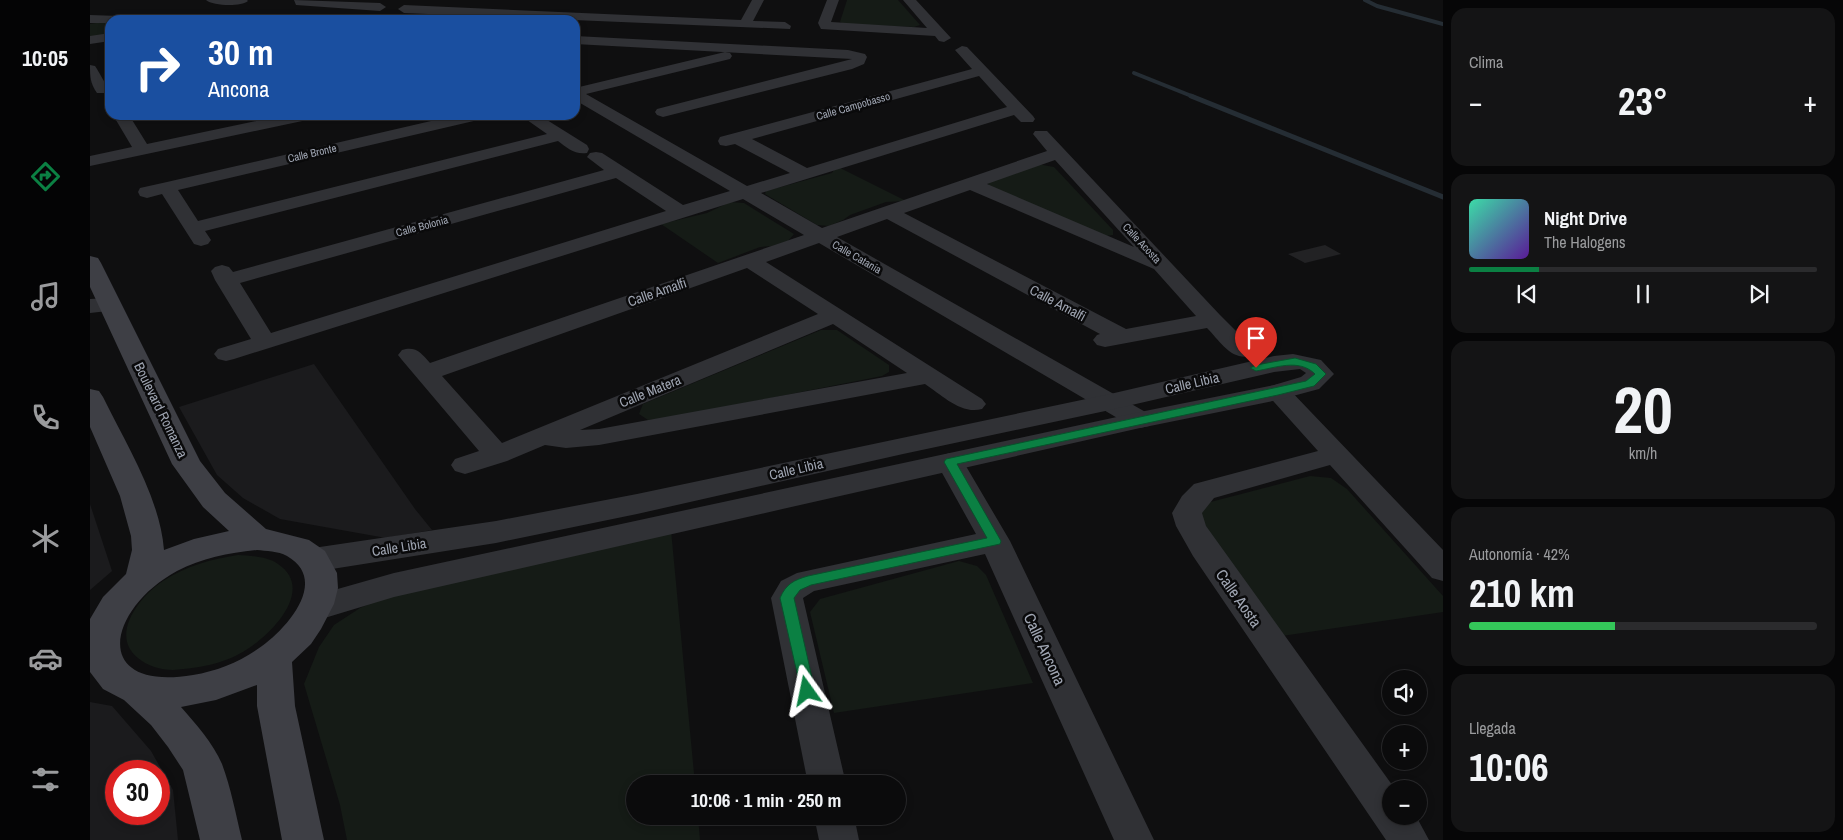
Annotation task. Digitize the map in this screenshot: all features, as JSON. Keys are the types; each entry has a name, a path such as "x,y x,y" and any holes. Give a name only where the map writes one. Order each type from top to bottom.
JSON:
{"main road":[{"name":"Boulevard Romanza","path":"90,263 99,305 187,464 214,500 257,539"},
{"path":"90,397 134,494 146,528 148,549 141,580"},
{"path":"113,680 170,694 206,688 242,675 274,657 301,633 318,607 322,589 320,573 313,560 299,549 280,542 257,539 228,541 198,549 168,562 141,580 99,618 100,657 113,680 176,728 202,765 221,840"},
{"path":"274,657 276,706 303,840"}],"street":[{"path":"212,0 242,1"},
{"path":"300,0 300,2 309,4 376,4"},
{"path":"432,10 447,0"},
{"path":"509,13 526,0"},
{"path":"745,24 758,0"},
{"path":"833,0 824,24 842,28 938,32"},
{"path":"909,0 948,41"},
{"path":"586,16 597,6"},
{"path":"664,20 675,7"},
{"path":"404,9 560,15"},
{"path":"580,16 785,26"},
{"path":"92,19 105,19"},
{"path":"90,40 105,38"},
{"path":"580,40 848,54 860,57 859,61 847,66 664,112"},
{"path":"580,52 601,52 641,43"},
{"path":"580,92 752,49"},
{"name":"Calle Acosta","path":"962,50 1212,320 1244,351"},
{"path":"94,66 101,91"},
{"name":"Calle Campobasso","path":"804,173 732,140 980,70"},
{"path":"627,80 681,107"},
{"name":"Calle Catania","path":"580,96 1140,420"},
{"path":"226,354 804,173 1016,109"},
{"path":"128,120 142,150"},
{"path":"91,161 283,120"},
{"name":"Calle Bronte","path":"147,192 456,120"},
{"path":"536,120 680,212"},
{"path":"167,187 197,234 560,136"},
{"name":"Calle Amalfi","path":"497,455 418,364 750,260 1058,153"},
{"name":"Calle Bolonia","path":"264,341 224,275 618,172"},
{"path":"969,183 1163,267"},
{"name":"Calle Amalfi","path":"888,212 1121,336"},
{"path":"750,260 973,404"},
{"name":"Calle Matera","path":"464,465 497,455 835,315"},
{"path":"1098,342 1121,336 1212,320"},
{"name":"Calle Libia","path":"313,560 496,532 628,506 1288,362 1304,362 1313,366 1321,374 1310,383 1278,392 1140,420 394,585 318,607"},
{"path":"541,436 566,440 599,437 929,376"},
{"path":"1278,392 1443,570"},
{"name":"Calle Aosta","path":"1336,455 1204,491 1192,502 1187,513 1191,526 1204,548 1382,802"},
{"name":"Calle Ancona","path":"950,462 995,541 1134,840"},
{"path":"825,775 787,598 790,591 795,586 808,581 995,541"},
{"path":"836,825 840,840"},
{"name":"Calle Aosta","path":"1398,825 1409,840"}],"shaded area":[{"path":"847,0 898,0 920,25 914,27 844,24 840,22"},
{"path":"105,22 105,36 90,38 90,24"},
{"path":"1037,164 1054,167 1113,230 1113,235 1106,236 989,186 988,182"},
{"path":"840,168 906,201 886,202 850,215 829,226 817,225 765,194 766,191 832,173"},
{"path":"730,202 744,203 794,234 788,241 772,246 760,247 718,263 661,224 707,213"},
{"path":"821,330 837,330 889,365 889,372 882,376 664,419 648,420 639,414 643,404"},
{"path":"314,364 415,509 432,530 386,538 280,519 243,498 217,475 179,407"},
{"path":"1310,476 1331,478 1347,489 1443,596 1443,612 1282,636 1194,515 1199,505"},
{"path":"90,504 112,571 90,590"},
{"path":"671,530 694,775 626,775 626,825 699,825 700,840 347,840 340,805 304,684 319,647 334,625 360,608 386,596"},
{"path":"238,555 269,559 278,564 288,574 292,585 292,596 287,608 271,630 252,646 234,657 204,666 173,670 164,669 154,667 138,658 130,649 126,638 127,627 131,616 145,596 163,581 190,567"},
{"path":"959,561 977,566 986,575 1033,683 834,713 810,612 820,599"},
{"path":"90,702 112,706 151,751 156,760 105,760 105,825 170,825 170,785 173,790 178,840 90,840"}],"building":[{"path":"1325,245 1341,254 1305,263 1288,254"}],"waterway":[{"path":"1365,0 1377,6 1443,24"},
{"path":"1134,73 1194,97"},
{"path":"1191,96 1443,197"}],"route":[{"path":"807,691 787,598 795,586 808,581 995,541 950,462 1278,392 1310,383 1321,374 1313,366 1295,361 1256,368"}]}
